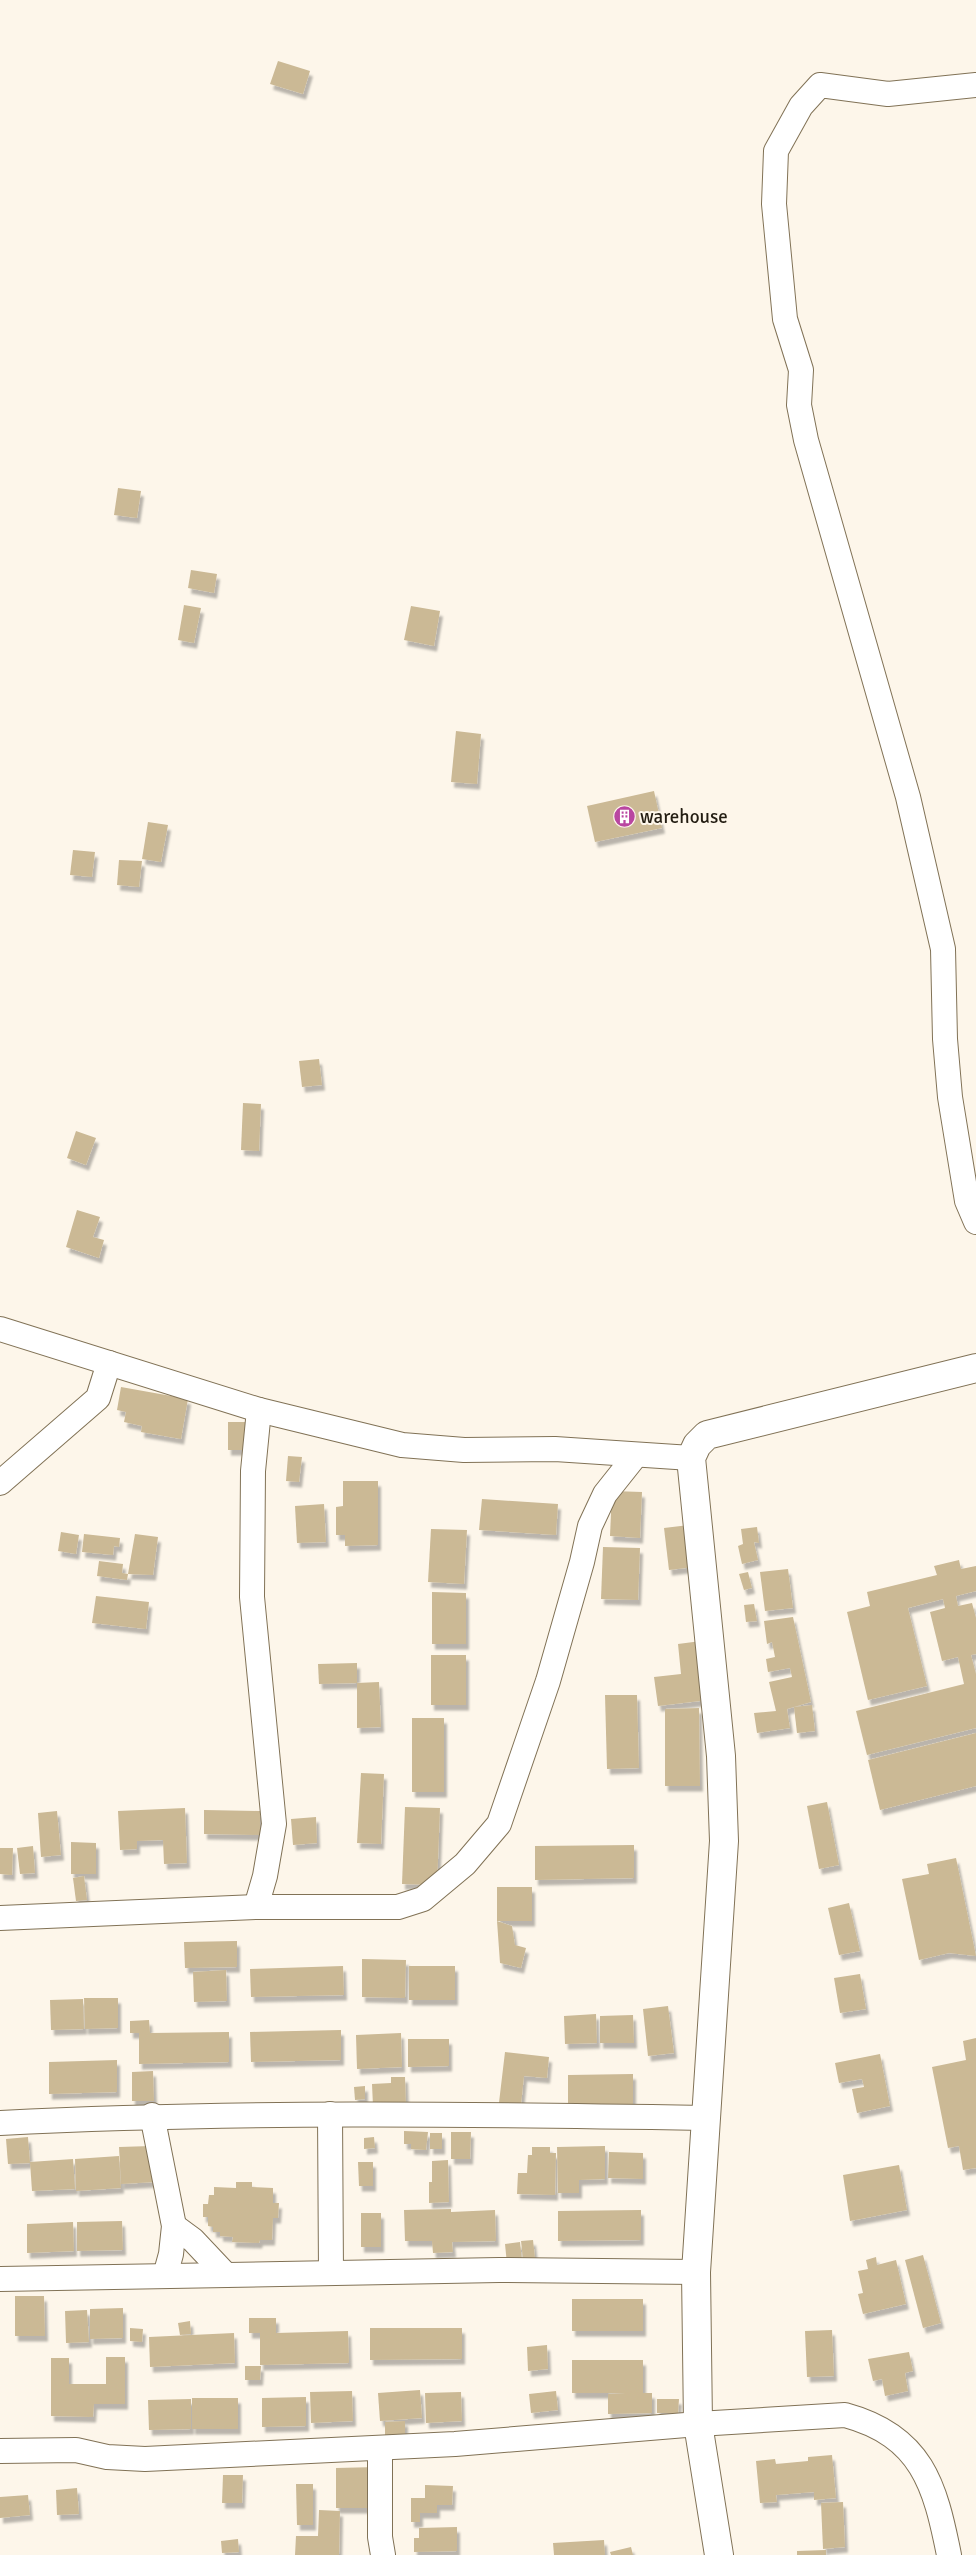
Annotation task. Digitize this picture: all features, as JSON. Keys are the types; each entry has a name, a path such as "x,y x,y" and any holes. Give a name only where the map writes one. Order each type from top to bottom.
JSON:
{"street":[{"path":"976,85 888,94 820,85 801,106 776,152 774,204 785,319 801,370 799,405 806,440 908,797 943,949 945,1039 950,1097 968,1201 976,1222"},
{"path":"0,1329 259,1410 402,1445 464,1450 555,1449 692,1458"},
{"path":"0,1483 98,1398 109,1363"},
{"path":"719,2555 698,2424 696,2272 724,1841 721,1756 692,1458 697,1445 706,1435 976,1368"},
{"path":"256,1907 265,1876 274,1824 252,1596 253,1471 259,1410"},
{"path":"0,1918 256,1907 398,1907 423,1898 465,1864 500,1824 548,1681 582,1562 590,1526 605,1494 636,1455"},
{"path":"0,2123 152,2115 330,2114 705,2118"},
{"path":"330,2114 331,2273"},
{"path":"152,2115 174,2226 171,2254 165,2276"},
{"path":"174,2226 193,2240 226,2275"},
{"path":"0,2279 499,2270 696,2272"},
{"path":"0,2451 76,2450 106,2457 145,2459 380,2448 846,2415 867,2421 902,2443 922,2466 940,2510 949,2555"},
{"path":"380,2448 380,2537 383,2555"}],"building":[{"path":"278,61 310,71 303,94 270,84"},
{"path":"118,488 141,491 137,518 114,515"},
{"path":"191,570 217,574 214,593 188,588"},
{"path":"184,605 201,608 194,643 178,640"},
{"path":"411,606 440,611 434,646 404,640"},
{"path":"456,731 481,734 477,784 451,782"},
{"name":"warehouse","path":"654,791 662,828 595,842 587,806"},
{"path":"148,822 168,825 161,862 142,859"},
{"path":"73,850 95,852 92,877 70,875"},
{"path":"119,860 142,861 139,887 117,885"},
{"path":"319,1059 322,1085 302,1087 299,1061"},
{"path":"243,1103 261,1104 259,1151 241,1150"},
{"path":"76,1131 96,1138 86,1165 67,1158"},
{"path":"77,1210 100,1217 93,1237 104,1240 99,1258 66,1247"},
{"path":"121,1387 188,1399 181,1439 141,1432 142,1426 124,1422 126,1412 117,1410"},
{"path":"228,1422 252,1422 252,1450 228,1450"},
{"path":"288,1456 302,1457 299,1482 286,1481"},
{"path":"343,1481 378,1481 378,1545 345,1546 345,1535 336,1535 336,1507 343,1506"},
{"path":"612,1491 642,1492 640,1538 610,1536"},
{"path":"482,1499 558,1504 556,1535 479,1530"},
{"path":"324,1504 326,1542 297,1543 295,1506"},
{"path":"689,1525 694,1567 669,1570 664,1528"},
{"path":"757,1527 759,1543 754,1542 758,1560 742,1564 738,1546 743,1544 741,1529"},
{"path":"431,1529 467,1530 464,1584 428,1582"},
{"path":"61,1532 79,1535 76,1554 58,1551"},
{"path":"84,1534 120,1538 119,1547 114,1546 113,1555 82,1552"},
{"path":"135,1534 158,1537 153,1575 128,1574"},
{"path":"603,1547 640,1548 638,1600 601,1599"},
{"path":"959,1560 961,1569 976,1566 976,1591 956,1596 958,1606 972,1603 976,1618 976,1654 971,1655 976,1674 976,1728 867,1755 856,1711 964,1684 958,1657 942,1661 930,1612 945,1608 943,1599 908,1608 927,1686 868,1700 847,1612 870,1606 867,1592 937,1575 934,1566"},
{"path":"99,1561 123,1564 122,1573 128,1574 127,1580 97,1576"},
{"path":"788,1569 793,1608 765,1611 760,1572"},
{"path":"748,1572 752,1588 744,1590 739,1574"},
{"path":"432,1592 466,1593 466,1644 432,1644"},
{"path":"96,1596 149,1602 146,1629 92,1623"},
{"path":"754,1604 757,1621 746,1622 744,1605"},
{"path":"793,1617 811,1702 787,1709 790,1728 757,1733 754,1713 776,1711 769,1682 792,1677 790,1668 768,1672 766,1659 775,1657 772,1642 767,1644 764,1621"},
{"path":"701,1641 708,1700 658,1706 654,1677 681,1674 678,1644"},
{"path":"431,1655 466,1655 466,1705 431,1705"},
{"path":"357,1663 357,1683 319,1684 318,1664"},
{"path":"379,1682 381,1727 357,1728 357,1683"},
{"path":"605,1695 637,1695 639,1768 607,1769"},
{"path":"812,1705 815,1731 797,1733 794,1707"},
{"path":"699,1708 700,1786 665,1786 665,1709"},
{"path":"412,1718 444,1718 444,1792 412,1792"},
{"path":"976,1733 976,1786 880,1810 868,1760"},
{"path":"361,1773 384,1774 381,1844 357,1843"},
{"path":"827,1802 839,1865 819,1869 807,1806"},
{"path":"405,1807 440,1808 437,1885 402,1884"},
{"path":"185,1808 187,1863 164,1864 163,1840 137,1841 137,1849 120,1850 118,1811"},
{"path":"204,1810 260,1811 260,1835 204,1834"},
{"path":"57,1811 61,1855 41,1857 38,1813"},
{"path":"316,1817 317,1843 293,1845 291,1819"},
{"path":"71,1842 96,1843 96,1874 71,1874"},
{"path":"634,1845 634,1878 535,1880 535,1846"},
{"path":"33,1846 35,1873 20,1874 17,1848"},
{"path":"0,1848 13,1848 12,1875 0,1874"},
{"path":"956,1858 976,1956 949,1953 919,1960 902,1879 929,1874 927,1864"},
{"path":"84,1876 87,1900 76,1901 73,1878"},
{"path":"497,1887 532,1887 532,1921 497,1921"},
{"path":"849,1903 860,1951 839,1955 828,1908"},
{"path":"497,1921 512,1926 515,1945 526,1948 521,1968 500,1963"},
{"path":"237,1941 237,1967 185,1968 184,1942"},
{"path":"362,1959 406,1960 405,1998 362,1997"},
{"path":"343,1966 344,1995 251,1997 250,1969"},
{"path":"409,1966 455,1966 455,2000 409,2000"},
{"path":"226,1970 227,2001 194,2002 193,1972"},
{"path":"860,1974 866,2009 840,2013 834,1978"},
{"path":"84,1998 118,1998 118,2028 85,2029"},
{"path":"83,1999 84,2029 51,2030 50,2000"},
{"path":"668,2006 674,2053 648,2056 643,2009"},
{"path":"596,2014 597,2043 565,2044 564,2016"},
{"path":"633,2015 634,2043 600,2043 600,2016"},
{"path":"149,2020 150,2033 229,2032 229,2062 139,2064 139,2033 130,2033 130,2021"},
{"path":"341,2030 341,2060 251,2062 250,2032"},
{"path":"401,2033 402,2067 357,2069 356,2035"},
{"path":"976,2038 976,2168 963,2170 959,2146 948,2148 932,2067 966,2060 963,2041"},
{"path":"408,2039 449,2039 449,2066 408,2067"},
{"path":"505,2052 549,2057 547,2078 524,2076 520,2114 498,2111"},
{"path":"880,2054 890,2106 857,2113 852,2089 864,2087 862,2079 839,2083 835,2063"},
{"path":"117,2060 117,2092 49,2094 49,2062"},
{"path":"153,2071 154,2101 132,2101 132,2072"},
{"path":"633,2074 633,2105 568,2105 568,2075"},
{"path":"391,2077 405,2077 406,2106 373,2106 372,2084 391,2083"},
{"path":"365,2086 365,2099 355,2100 354,2087"},
{"path":"404,2131 428,2132 426,2150 411,2149 411,2144 404,2144"},
{"path":"451,2132 471,2132 470,2159 451,2159"},
{"path":"430,2133 442,2133 442,2149 430,2149"},
{"path":"28,2137 30,2163 8,2164 6,2139"},
{"path":"374,2137 375,2148 364,2149 364,2138"},
{"path":"151,2146 155,2182 121,2184 119,2147"},
{"path":"605,2146 605,2179 579,2180 579,2193 558,2193 557,2147"},
{"path":"532,2147 550,2147 550,2153 556,2153 555,2195 517,2194 518,2173 527,2173 528,2155 532,2155"},
{"path":"609,2152 643,2153 643,2179 608,2178"},
{"path":"119,2156 121,2188 76,2191 75,2159"},
{"path":"73,2159 75,2189 32,2191 30,2162"},
{"path":"448,2160 449,2202 429,2203 432,2161"},
{"path":"358,2162 373,2162 373,2186 359,2186"},
{"path":"899,2165 907,2210 850,2221 843,2175"},
{"path":"236,2182 252,2182 252,2187 273,2188 273,2203 279,2203 278,2218 273,2218 272,2240 260,2240 259,2243 232,2242 233,2237 220,2236 220,2232 213,2232 213,2227 208,2226 208,2217 203,2217 203,2204 208,2204 209,2195 214,2195 214,2187 236,2188"},
{"path":"451,2209 451,2212 495,2210 496,2241 452,2242 453,2252 433,2253 432,2241 405,2241 404,2210"},
{"path":"641,2210 641,2240 558,2241 558,2211"},
{"path":"361,2213 381,2213 381,2247 361,2247"},
{"path":"122,2221 123,2250 77,2251 77,2222"},
{"path":"73,2222 74,2251 27,2253 27,2224"},
{"path":"533,2240 535,2258 523,2259 521,2241"},
{"path":"520,2242 522,2262 507,2264 505,2244"},
{"path":"923,2255 941,2323 923,2328 905,2260"},
{"path":"876,2257 877,2265 896,2260 906,2304 863,2314 858,2294 863,2293 858,2271 868,2269 866,2260"},
{"path":"15,2296 44,2296 45,2336 15,2336"},
{"path":"572,2299 643,2299 643,2331 572,2331"},
{"path":"123,2308 123,2338 90,2339 90,2309"},
{"path":"87,2310 89,2342 66,2343 65,2311"},
{"path":"249,2318 276,2318 276,2333 348,2331 349,2363 260,2365 260,2333 249,2333"},
{"path":"190,2321 191,2334 180,2335 178,2323"},
{"path":"130,2328 143,2329 142,2342 130,2341"},
{"path":"370,2328 462,2328 462,2359 370,2360"},
{"path":"832,2330 834,2376 807,2377 805,2331"},
{"path":"234,2333 235,2363 150,2367 149,2337"},
{"path":"547,2345 548,2369 528,2371 527,2347"},
{"path":"909,2352 913,2371 905,2373 908,2391 885,2396 882,2379 873,2381 868,2359"},
{"path":"106,2357 125,2357 125,2404 94,2404 93,2417 51,2416 51,2358 69,2358 69,2384 106,2384"},
{"path":"572,2360 643,2360 643,2393 652,2393 652,2413 608,2414 608,2394 626,2393 572,2393"},
{"path":"245,2366 261,2366 260,2380 245,2380"},
{"path":"420,2390 422,2418 380,2421 378,2393"},
{"path":"352,2391 353,2421 311,2423 310,2392"},
{"path":"556,2391 558,2410 531,2413 529,2394"},
{"path":"461,2392 462,2421 426,2423 425,2393"},
{"path":"306,2397 306,2426 262,2427 262,2398"},
{"path":"192,2398 238,2398 238,2429 192,2429"},
{"path":"191,2399 191,2429 149,2430 148,2400"},
{"path":"657,2399 679,2399 678,2413 657,2413"},
{"path":"405,2421 405,2434 385,2435 385,2422"},
{"path":"832,2455 836,2498 814,2500 814,2492 776,2495 777,2502 760,2503 756,2461 775,2459 776,2464 808,2461 808,2457"},
{"path":"378,2467 379,2508 336,2508 336,2468"},
{"path":"223,2475 243,2475 242,2503 222,2503"},
{"path":"296,2484 313,2484 313,2525 297,2525"},
{"path":"425,2485 453,2486 452,2505 437,2505 437,2513 420,2513 420,2522 411,2522 411,2498 425,2498"},
{"path":"77,2488 79,2514 57,2515 56,2490"},
{"path":"28,2495 30,2515 0,2518 0,2497"},
{"path":"843,2502 845,2547 823,2549 821,2503"},
{"path":"319,2510 340,2511 339,2555 295,2555 296,2536 318,2536"},
{"path":"457,2527 457,2551 414,2552 414,2538 419,2538 419,2528"},
{"path":"238,2539 239,2552 222,2553 221,2541"},
{"path":"604,2540 605,2555 554,2555 553,2543"},
{"path":"631,2547 633,2555 611,2555 610,2552"},
{"path":"826,2550 826,2555 797,2555 797,2551"}],"place":[{"name":"warehouse","path":"624,817"}]}
